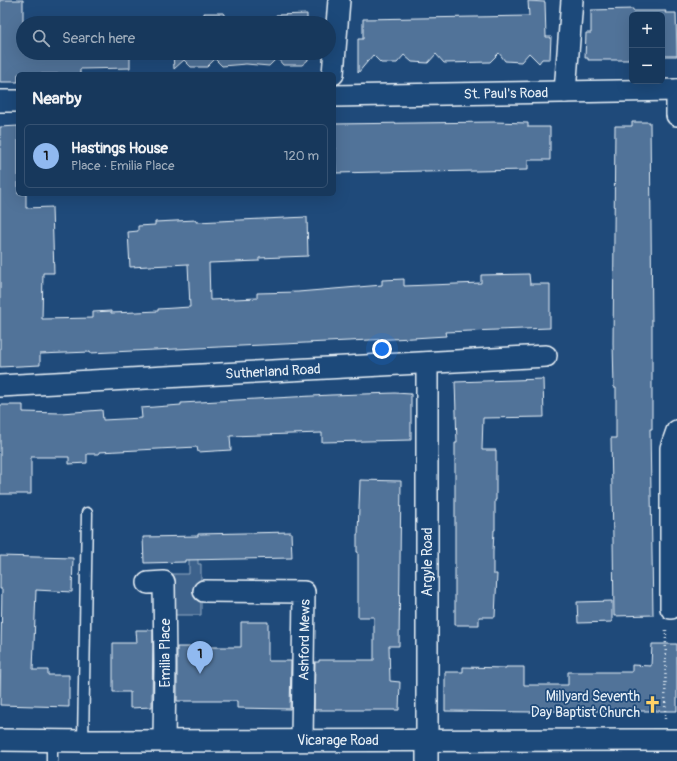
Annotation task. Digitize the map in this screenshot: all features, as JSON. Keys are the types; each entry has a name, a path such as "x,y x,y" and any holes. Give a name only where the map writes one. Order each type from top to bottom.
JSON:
{"street":[{"path":"336,37 339,0"},
{"path":"566,92 572,0"},
{"path":"333,72 334,60"},
{"path":"677,90 677,115"},
{"name":"St. Paul's Road","path":"336,96 677,90"},
{"path":"0,102 16,101"},
{"name":"Sutherland Road","path":"0,386 546,356"},
{"name":"Argyle Road","path":"426,761 427,363"},
{"path":"671,608 672,448 677,431"},
{"name":"Emilia Place","path":"148,583 164,582 166,666 164,740"},
{"name":"Ashford Mews","path":"204,591 304,592 302,740"},
{"name":"Vicarage Road","path":"0,740 52,751 83,741 671,740"}],"lane":[{"path":"83,741 87,513"}],"path":[{"path":"671,608 666,618 671,740"}],"shaded area":[{"path":"189,556 198,556 198,564 201,564 201,615 172,615 172,574 189,574"}],"building":[{"path":"0,0 23,0 23,16 16,16 16,60 130,60 130,68 80,69 80,72 16,72 16,82 0,82"},
{"path":"528,1 545,2 546,37 551,37 550,59 542,59 539,63 529,53 521,62 505,61 499,53 490,62 444,63 436,54 428,63 412,62 404,55 397,63 381,63 373,55 358,73 358,39 363,39 363,19 529,16"},
{"path":"633,9 633,11 666,11 665,13 629,12 628,60 588,60 588,58 585,58 586,33 591,33 591,10"},
{"path":"204,13 224,13 224,16 204,16"},
{"path":"665,13 676,13 677,56 665,56"},
{"path":"307,14 307,16 276,16 276,15"},
{"path":"173,60 184,60 174,69"},
{"path":"184,60 214,60 207,67 191,67"},
{"path":"216,60 275,60 269,66 246,64 222,66"},
{"path":"279,60 308,60 302,65 283,65"},
{"path":"632,122 650,122 652,429 650,429 653,615 614,616 611,438 616,438 616,388 614,388 613,343 615,126 632,126"},
{"path":"528,123 528,127 550,127 550,160 528,160 528,170 336,173 336,124"},
{"path":"16,126 16,196 26,196 26,208 52,207 54,273 43,273 42,319 93,318 93,312 111,311 111,313 158,311 158,309 190,307 188,264 130,267 128,232 138,231 138,226 155,225 155,222 196,220 196,222 307,217 308,256 259,258 259,261 209,263 210,300 257,298 257,293 298,292 382,285 382,280 404,279 404,286 481,283 481,275 529,274 530,284 550,284 550,328 445,332 446,336 413,338 40,354 40,365 0,367 0,127"},
{"path":"543,379 544,417 483,418 482,450 496,450 496,500 493,552 493,574 497,574 495,617 479,617 479,625 455,625 455,443 457,443 455,382"},
{"path":"395,393 411,394 411,440 322,442 322,433 230,436 231,450 198,452 197,447 99,452 99,454 87,454 87,463 69,464 69,457 31,457 31,494 0,494 0,405 23,405 23,412 61,413 102,410 103,420 142,418 141,408 181,405 181,403"},
{"path":"360,480 401,481 399,646 389,646 390,681 400,682 399,710 314,710 315,662 319,662 319,660 374,660 374,617 358,617 357,534"},
{"path":"291,532 292,558 185,560 185,562 144,563 143,537"},
{"path":"0,556 73,558 72,592 36,590 33,670 48,670 48,675 69,675 69,707 0,705 2,589 0,589"},
{"path":"612,601 612,622 578,623 577,602"},
{"path":"241,622 268,622 268,661 291,661 290,709 237,708 237,701 177,701 177,647 241,647"},
{"path":"136,630 153,630 152,707 130,708 130,692 113,692 113,643 137,643"},
{"path":"652,644 677,644 677,711 445,711 445,672 463,672 463,667 524,667 524,685 568,685 568,672 632,672 632,665 651,666"}],"place":[{"name":"Hastings House","path":"200,674"},
{"name":"Millyard Seventh Day Baptist Church","path":"653,704"}]}
